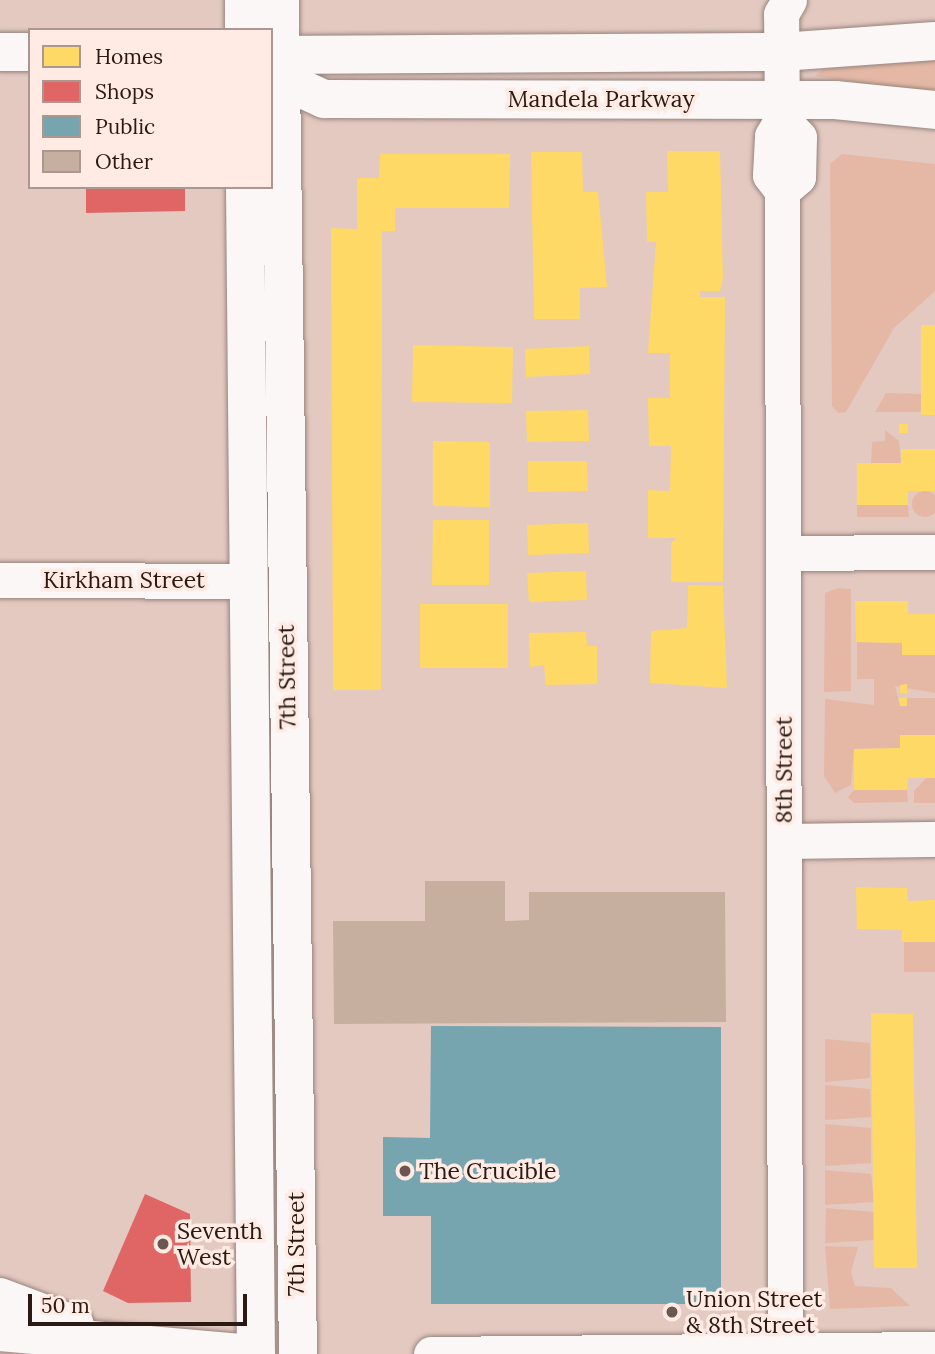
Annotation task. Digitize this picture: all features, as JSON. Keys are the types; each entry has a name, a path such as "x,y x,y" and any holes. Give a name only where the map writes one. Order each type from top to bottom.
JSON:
{"main road":[{"path":"244,0 244,28"},
{"name":"7th Street","path":"280,0 276,66 299,1354"},
{"name":"Mandela Parkway","path":"276,66 782,52 935,41"},
{"path":"0,52 28,52"},
{"name":"Mandela Parkway","path":"276,66 324,99 782,110 835,100 935,110"},
{"name":"7th Street","path":"245,189 256,1354"},
{"path":"0,1297 126,1343"},
{"path":"0,1332 256,1354 299,1354"}],"street":[{"path":"781,5 782,110"},
{"name":"8th Street","path":"782,110 799,137 798,177 782,191 786,1352"},
{"path":"784,553 935,552"},
{"name":"Kirkham Street","path":"0,580 248,581"},
{"path":"785,841 935,839"},
{"path":"431,1354 935,1349"}],"shaded area":[{"path":"935,58 935,95 815,76 823,69"},
{"path":"842,154 935,164 935,291 894,328 846,412 838,413 832,406 830,164"},
{"path":"886,393 921,394 921,412 875,412"},
{"path":"885,430 899,441 901,463 871,463 872,442 885,441"},
{"path":"925,491 934,495 934,513 925,517 916,513 912,504 916,495"},
{"path":"857,505 908,505 909,517 857,517"},
{"path":"838,588 851,589 851,691 824,692 825,593"},
{"path":"857,642 902,643 902,655 935,655 935,693 895,686 900,706 907,705 907,698 935,698 935,735 900,748 854,749 851,785 835,793 824,776 825,699 874,705 874,679 857,679"},
{"path":"926,778 935,778 935,803 914,803 914,791"},
{"path":"854,790 907,790 908,802 854,803 848,797"},
{"path":"904,942 935,942 935,972 904,972"},
{"path":"825,1039 870,1043 870,1078 825,1082"},
{"path":"825,1085 870,1089 871,1117 825,1120"},
{"path":"825,1124 871,1128 871,1163 825,1166"},
{"path":"825,1170 871,1174 874,1202 825,1205"},
{"path":"826,1208 874,1212 874,1240 825,1243"},
{"path":"825,1246 858,1247 851,1272 855,1286 891,1288 910,1306 830,1309"}],"building: Homes":[{"path":"667,151 720,151 723,278 720,291 700,291 700,297 725,297 723,582 671,582 671,543 677,538 648,538 648,490 670,491 671,446 649,446 648,398 670,398 670,353 648,353 656,242 647,242 646,192 668,192"},
{"path":"531,152 582,152 583,192 598,192 607,287 580,288 580,319 534,319"},
{"path":"380,154 510,154 509,208 395,208 395,231 382,231 381,690 333,690 331,228 357,229 357,178 379,178"},
{"path":"921,325 935,325 935,415 921,415"},
{"path":"413,345 513,347 512,403 412,402"},
{"path":"589,346 590,374 526,377 525,349"},
{"path":"588,410 589,441 527,442 526,411"},
{"path":"899,424 908,424 908,433 899,433"},
{"path":"433,441 490,442 490,507 433,506"},
{"path":"901,449 935,449 935,491 908,491 908,505 857,505 857,463 901,463"},
{"path":"528,461 587,461 588,491 528,492"},
{"path":"433,520 489,520 489,585 432,585"},
{"path":"588,523 589,553 528,555 527,525"},
{"path":"586,571 587,600 529,602 527,573"},
{"path":"688,585 723,586 727,688 650,683 651,631 687,628"},
{"path":"855,601 908,601 908,614 935,614 935,655 902,655 902,643 856,642"},
{"path":"420,604 508,604 508,668 420,668"},
{"path":"586,632 587,646 597,646 597,684 546,685 544,665 530,667 529,633"},
{"path":"907,684 907,693 900,693 900,685"},
{"path":"899,698 907,698 907,706 900,706"},
{"path":"900,735 935,735 935,778 908,778 907,790 854,790 854,749 900,748"},
{"path":"856,887 907,888 908,901 935,900 935,942 901,942 902,930 857,929"},
{"path":"871,1013 913,1014 917,1268 874,1268"}],"building: Shops":[{"path":"86,189 185,189 185,211 86,213"},
{"path":"145,1194 190,1214 191,1302 128,1303 103,1291"}],"building: Public":[{"name":"The Crucible","path":"431,1026 721,1027 721,1304 431,1304 431,1216 383,1216 383,1137 430,1138"}],"building: Other":[{"path":"425,881 505,881 505,921 529,920 529,892 725,892 726,1022 334,1024 333,921 425,921"}],"place":[{"name":"The Crucible","path":"405,1171"},
{"name":"Seventh West","path":"163,1244"},
{"name":"Union Street & 8th Street","path":"672,1312"}]}
